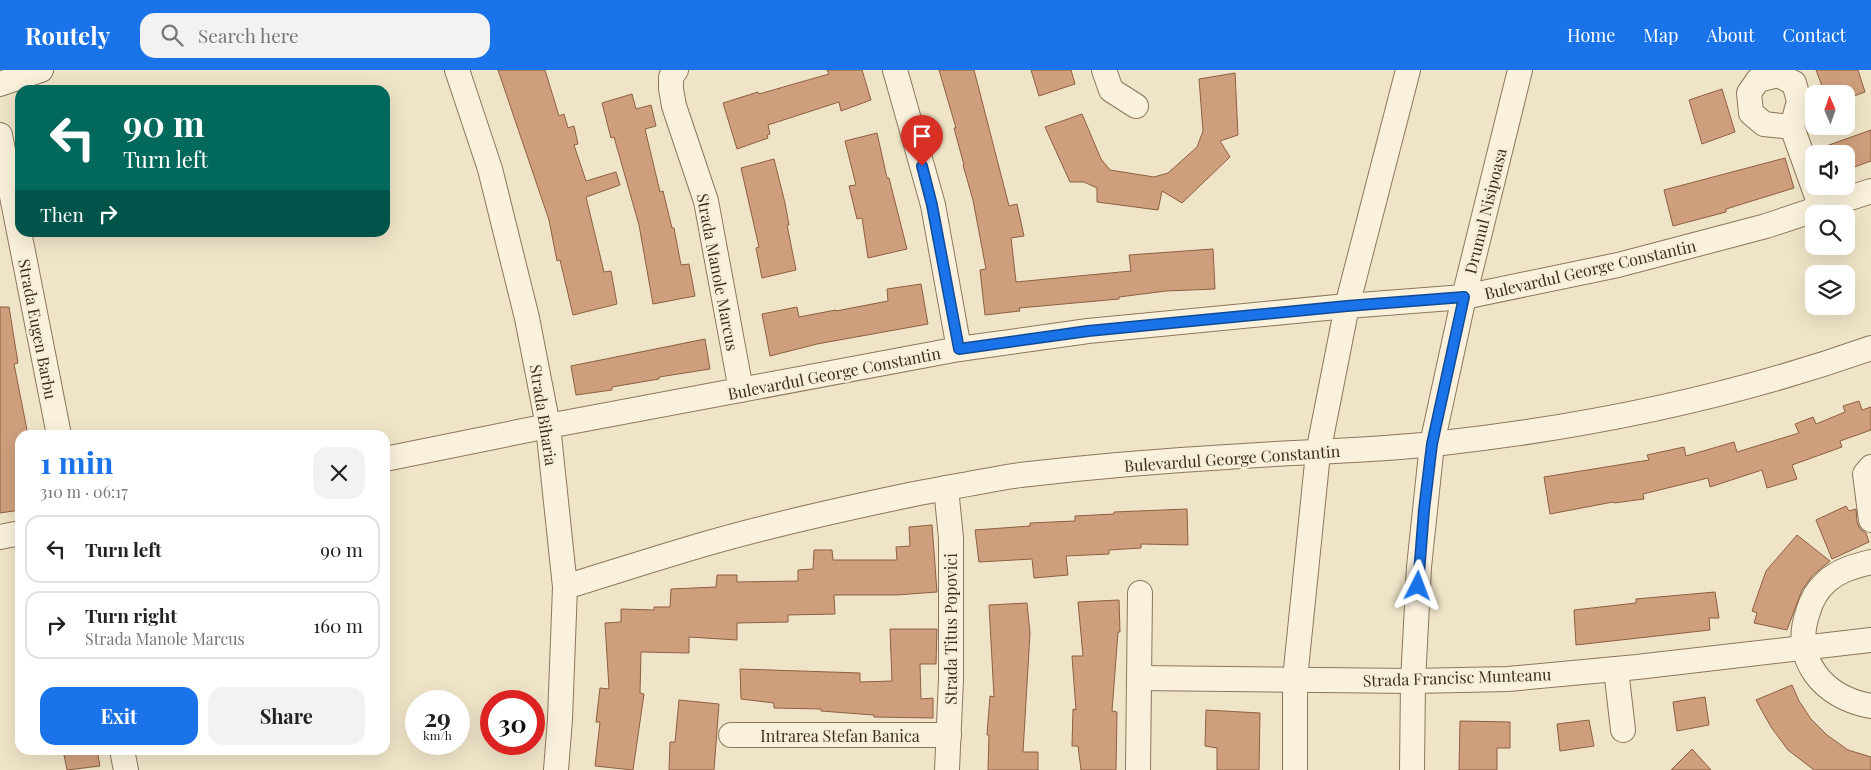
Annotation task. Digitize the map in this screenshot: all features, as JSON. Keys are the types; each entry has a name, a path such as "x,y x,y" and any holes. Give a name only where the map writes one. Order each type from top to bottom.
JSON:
{"street":[{"path":"0,84 41,70"},
{"name":"Strada Biharia","path":"457,70 490,169 527,318 548,426 565,587 556,770"},
{"name":"Strada Manole Marcus","path":"676,70 671,77 674,106 706,201 741,390"},
{"path":"895,70 932,205 959,349"},
{"path":"1104,70 1111,90 1136,106"},
{"path":"1295,770 1295,679 1318,453 1347,306 1408,70"},
{"name":"Drumul Nisipoasa","path":"1412,770 1413,681 1419,567 1432,444 1464,297 1520,70"},
{"path":"1792,127 1820,205"},
{"name":"Strada Eugen Barbu","path":"0,135 15,211"},
{"name":"Bulevardul George Constantin","path":"1829,205 1871,190"},
{"name":"Bulevardul George Constantin","path":"390,458 548,426 959,349 1088,331 1347,306 1464,297 1618,265 1766,226 1805,213"},
{"name":"Strada Eugen Barbu","path":"20,237 58,430"},
{"name":"Bulevardul George Constantin","path":"565,587 772,526 946,488 1015,476 1093,467 1432,444 1574,424 1670,406 1766,380 1871,348"},
{"path":"1871,467 1865,474 1871,520"},
{"name":"Strada Titus Popovici","path":"946,488 951,538 947,770"},
{"path":"0,537 15,534"},
{"path":"1871,562 1844,569 1825,582 1811,602 1804,623 1804,647 1810,666 1821,682 1836,695 1855,703 1871,706"},
{"path":"1138,770 1140,593"},
{"name":"Strada Francisc Munteanu","path":"1139,678 1413,681 1508,679 1616,669 1871,640"},
{"path":"1616,669 1623,730"},
{"name":"Intrarea Stefan Banica","path":"731,735 949,735"},
{"path":"123,755 126,770"}],"building":[{"path":"498,70 545,70 559,116 564,114 568,128 574,126 578,144 574,145 586,181 616,172 620,185 586,197 604,272 611,271 617,304 573,315 560,260 557,261 549,220"},
{"path":"827,70 862,70 871,100 841,111 839,102 768,125 770,134 767,135 768,138 737,149 723,103 829,74"},
{"path":"939,70 974,70 1009,206 1017,204 1024,236 1011,238 1016,282 1131,271 1129,255 1213,249 1215,289 1166,291 1119,297 1119,299 1019,308 1020,311 985,315 980,270 986,269 973,200 954,128 956,128"},
{"path":"1031,70 1071,70 1075,84 1039,96"},
{"path":"1816,70 1858,70 1865,92 1855,96 1855,85 1822,85"},
{"path":"1235,73 1238,135 1220,141 1230,157 1182,203 1162,191 1158,210 1097,202 1097,188 1084,182 1070,182 1045,127 1082,114 1101,159 1110,170 1154,177 1168,173 1197,147 1203,131 1199,79"},
{"path":"1722,89 1735,132 1702,144 1689,100"},
{"path":"632,94 636,109 651,105 656,126 645,129 660,192 663,191 672,228 674,228 681,265 689,264 695,296 653,304 639,225 614,137 611,138 602,103"},
{"path":"1871,130 1871,161 1855,167 1855,145 1829,145"},
{"path":"877,133 887,178 889,178 907,249 868,258 862,218 857,219 849,186 856,185 845,141"},
{"path":"1785,158 1794,188 1726,209 1726,212 1673,226 1664,190"},
{"path":"774,159 785,203 789,225 787,225 796,270 762,278 756,248 759,247 741,168"},
{"path":"921,284 928,324 817,344 770,356 762,314 797,307 799,317 836,311 888,301 887,289"},
{"path":"0,307 9,307 18,363 14,364 27,430 15,430 15,511 0,513"},
{"path":"705,339 710,369 612,387 612,390 576,395 571,366"},
{"path":"1859,401 1862,410 1871,407 1871,430 1840,441 1842,447 1792,465 1797,479 1767,488 1762,470 1710,487 1708,478 1643,494 1644,499 1613,502 1550,514 1544,477 1649,460 1647,455 1684,447 1686,456 1734,442 1737,452 1799,433 1795,424 1813,417 1816,424 1845,412 1843,406"},
{"path":"1846,506 1849,511 1856,509 1857,522 1860,529 1866,533 1869,542 1832,559 1816,520"},
{"path":"1187,509 1188,545 1141,544 1141,548 1109,550 1109,554 1066,556 1068,575 1034,578 1032,559 979,562 975,530 1030,526 1030,523 1075,521 1075,516 1114,514 1114,512"},
{"path":"932,525 937,592 897,595 834,595 835,614 788,615 788,622 737,623 737,640 689,637 689,653 641,652 640,693 644,694 633,770 595,766 600,722 596,722 600,688 609,689 605,623 621,622 621,609 654,610 654,607 670,607 671,589 716,587 717,575 737,575 737,582 798,581 798,570 813,569 814,550 832,550 833,560 897,560 896,547 910,546 909,527"},
{"path":"1797,535 1830,561 1813,575 1802,590 1787,630 1754,623 1757,613 1752,611 1766,571"},
{"path":"1715,592 1719,618 1709,618 1710,630 1576,645 1574,610 1636,603 1636,599"},
{"path":"1119,600 1120,632 1118,632 1112,711 1117,712 1116,770 1081,770 1078,746 1072,746 1073,709 1076,710 1072,656 1083,656 1078,602"},
{"path":"1027,603 1030,633 1023,752 1038,752 1038,770 988,770 989,735 987,735 990,696 994,697 989,605"},
{"path":"890,629 937,629 936,664 920,664 921,699 933,698 933,718 874,717 874,715 821,711 821,709 774,708 774,703 741,699 740,669 860,673 860,682 892,681"},
{"path":"1792,685 1799,701 1811,719 1827,735 1848,750 1871,757 1871,770 1814,770 1788,750 1771,727 1756,700"},
{"path":"1705,697 1709,725 1677,731 1673,702"},
{"path":"679,700 719,704 714,770 669,770 670,742 675,742"},
{"path":"1206,710 1260,713 1259,770 1217,770 1217,748 1205,746"},
{"path":"1589,720 1594,746 1560,751 1557,724"},
{"path":"1460,721 1510,722 1510,748 1497,748 1497,770 1459,770"},
{"path":"1692,749 1711,770 1671,770"},
{"path":"64,755 98,755 100,766 67,770"}],"route":[{"path":"922,166 932,205 959,349 1088,331 1347,306 1464,297 1432,444 1418,586"}]}
